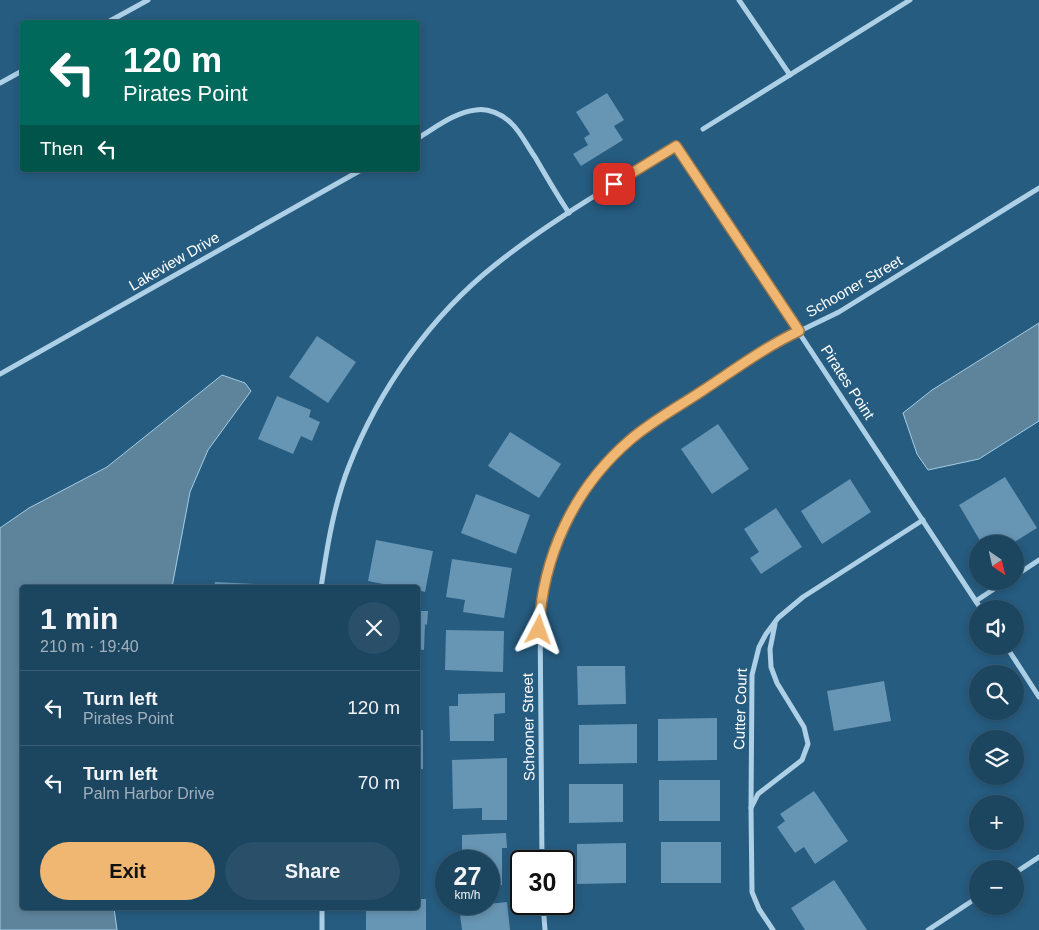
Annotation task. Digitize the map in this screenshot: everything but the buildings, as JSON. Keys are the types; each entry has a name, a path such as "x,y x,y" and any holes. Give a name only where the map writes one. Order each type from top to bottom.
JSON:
{"street":[{"path":"112,20 148,0"},
{"path":"739,0 790,76"},
{"path":"704,129 910,0"},
{"path":"0,83 20,72"},
{"path":"322,585 335,510 349,466 372,417 396,376 421,340 470,287 527,240 569,213 521,135 510,122 499,114 484,110 470,111 460,114 420,137"},
{"name":"Pirates Point","path":"569,213 676,146 975,600"},
{"name":"Lakeview Drive","path":"0,374 357,172"},
{"name":"Schooner Street","path":"542,850 540,610 543,589 562,529 577,501 597,474 630,440 646,428 775,342 839,312 1039,188"},
{"name":"Cutter Court","path":"772,930 759,909 752,892 752,675 759,647 778,618 803,597 923,520"},
{"path":"1024,570 1039,560"},
{"path":"978,600 992,590"},
{"name":"Cutter Court","path":"751,808 758,794 802,760 808,744 804,727 776,682 771,667 770,644 778,618"},
{"path":"1012,655 1039,697"},
{"path":"1024,867 1039,857"},
{"path":"928,930 969,903"},
{"path":"322,910 322,930"},
{"path":"544,915 545,930"}],"water":[{"path":"1039,323 1039,421 979,459 928,470 917,454 903,413 932,390"},
{"path":"222,375 245,383 251,391 208,450 190,492 172,585 20,585 20,910 114,910 117,930 0,930 0,528 29,508 107,467"}],"route":[{"path":"539,630 543,589 552,555 562,529 577,501 597,474 615,454 646,428 775,342 799,331 676,146 614,184"}]}
